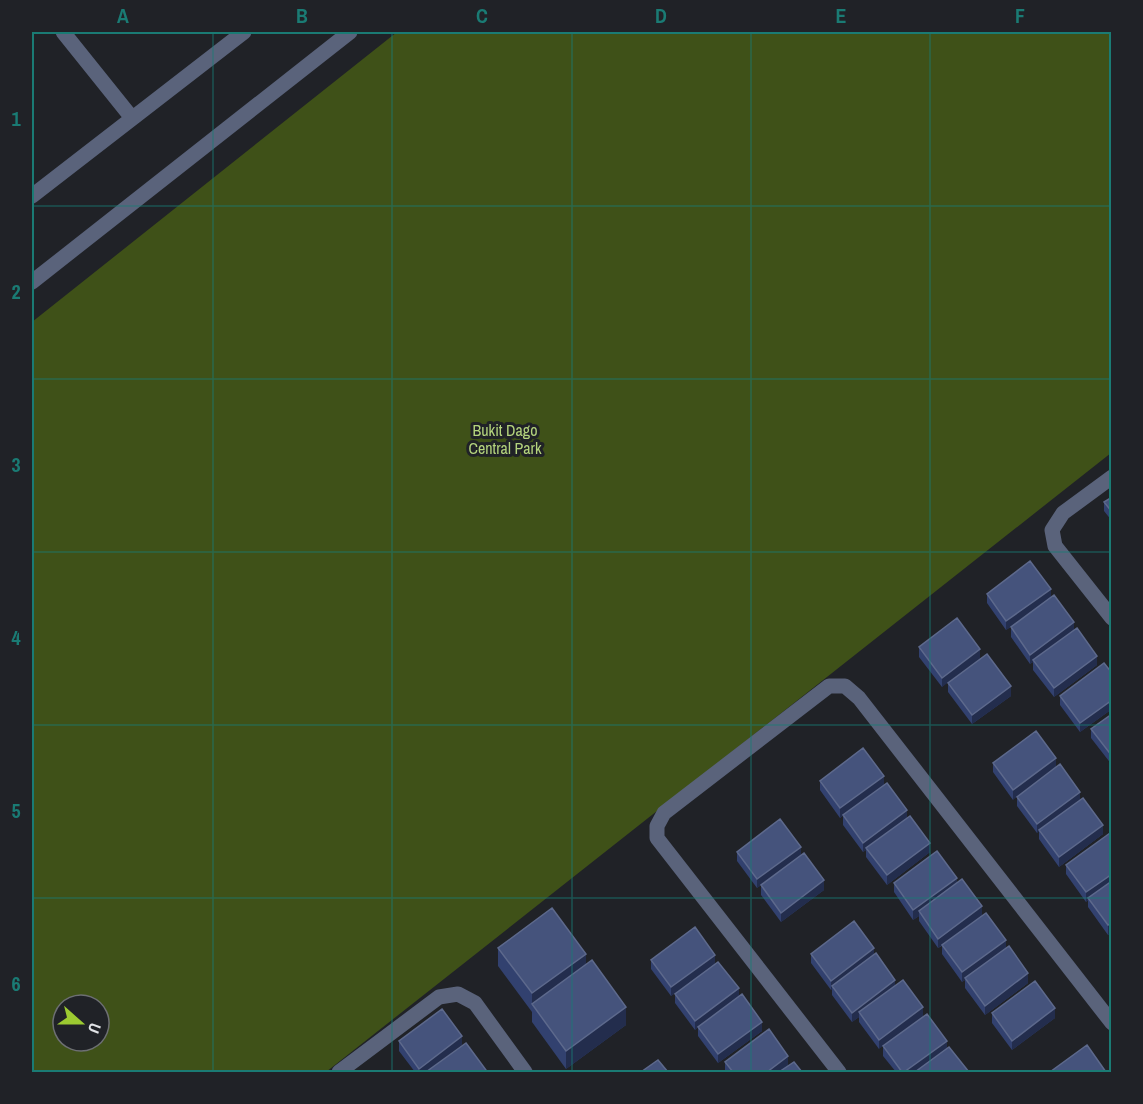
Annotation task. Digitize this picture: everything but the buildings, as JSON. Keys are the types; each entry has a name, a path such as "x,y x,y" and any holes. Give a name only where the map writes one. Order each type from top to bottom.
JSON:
{"street":[{"path":"63,32 132,118"},
{"path":"32,196 244,32"},
{"path":"32,282 350,32"},
{"path":"1112,477 1063,513 1052,530 1055,546 1112,618"},
{"path":"838,1072 657,838 657,826 664,813 830,686 845,686 859,698 1112,1023"},
{"path":"339,1072 439,997 458,994 475,1003 525,1072"}],"green space":[{"name":"Bukit Dago Central Park","path":"397,32 1111,32 1111,453 326,1072 32,1072 32,322"}]}
